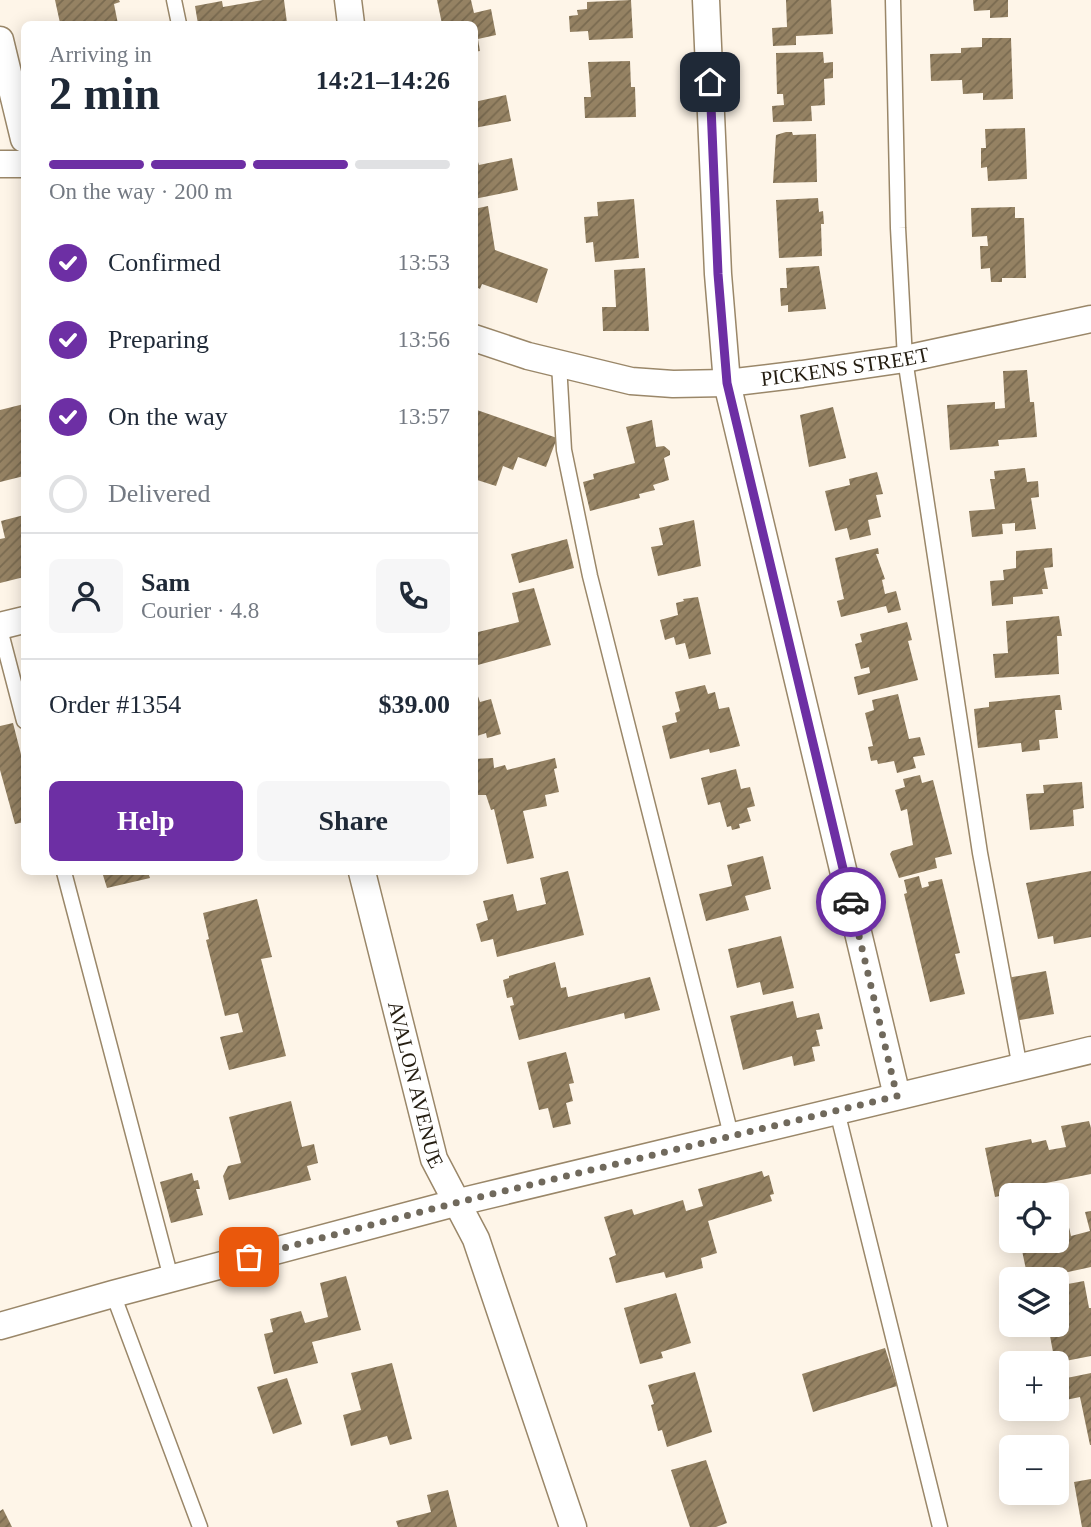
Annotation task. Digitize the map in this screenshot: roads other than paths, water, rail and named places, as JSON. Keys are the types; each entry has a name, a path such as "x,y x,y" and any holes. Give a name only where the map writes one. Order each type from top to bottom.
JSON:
{"street":[{"path":"348,0 351,21"},
{"path":"706,0 718,274 727,383 897,1096"},
{"path":"0,40 21,127"},
{"path":"0,164 21,164"},
{"name":"PICKENS STREET","path":"478,339 528,356 631,381 673,384 727,383 905,359 1091,319"},
{"path":"0,627 21,621"},
{"name":"AVALON AVENUE","path":"363,875 434,1159 476,1239 573,1527"},
{"path":"0,1326 455,1203 1091,1050"}],"lane":[{"path":"174,0 178,21"},
{"path":"893,0 898,228 905,359 980,853 1020,1068"},
{"path":"559,363 564,450 590,576 731,1135"},
{"path":"0,627 21,710"},
{"path":"65,875 171,1278"},
{"path":"837,1111 940,1527"},
{"path":"113,1294 200,1527"}]}
